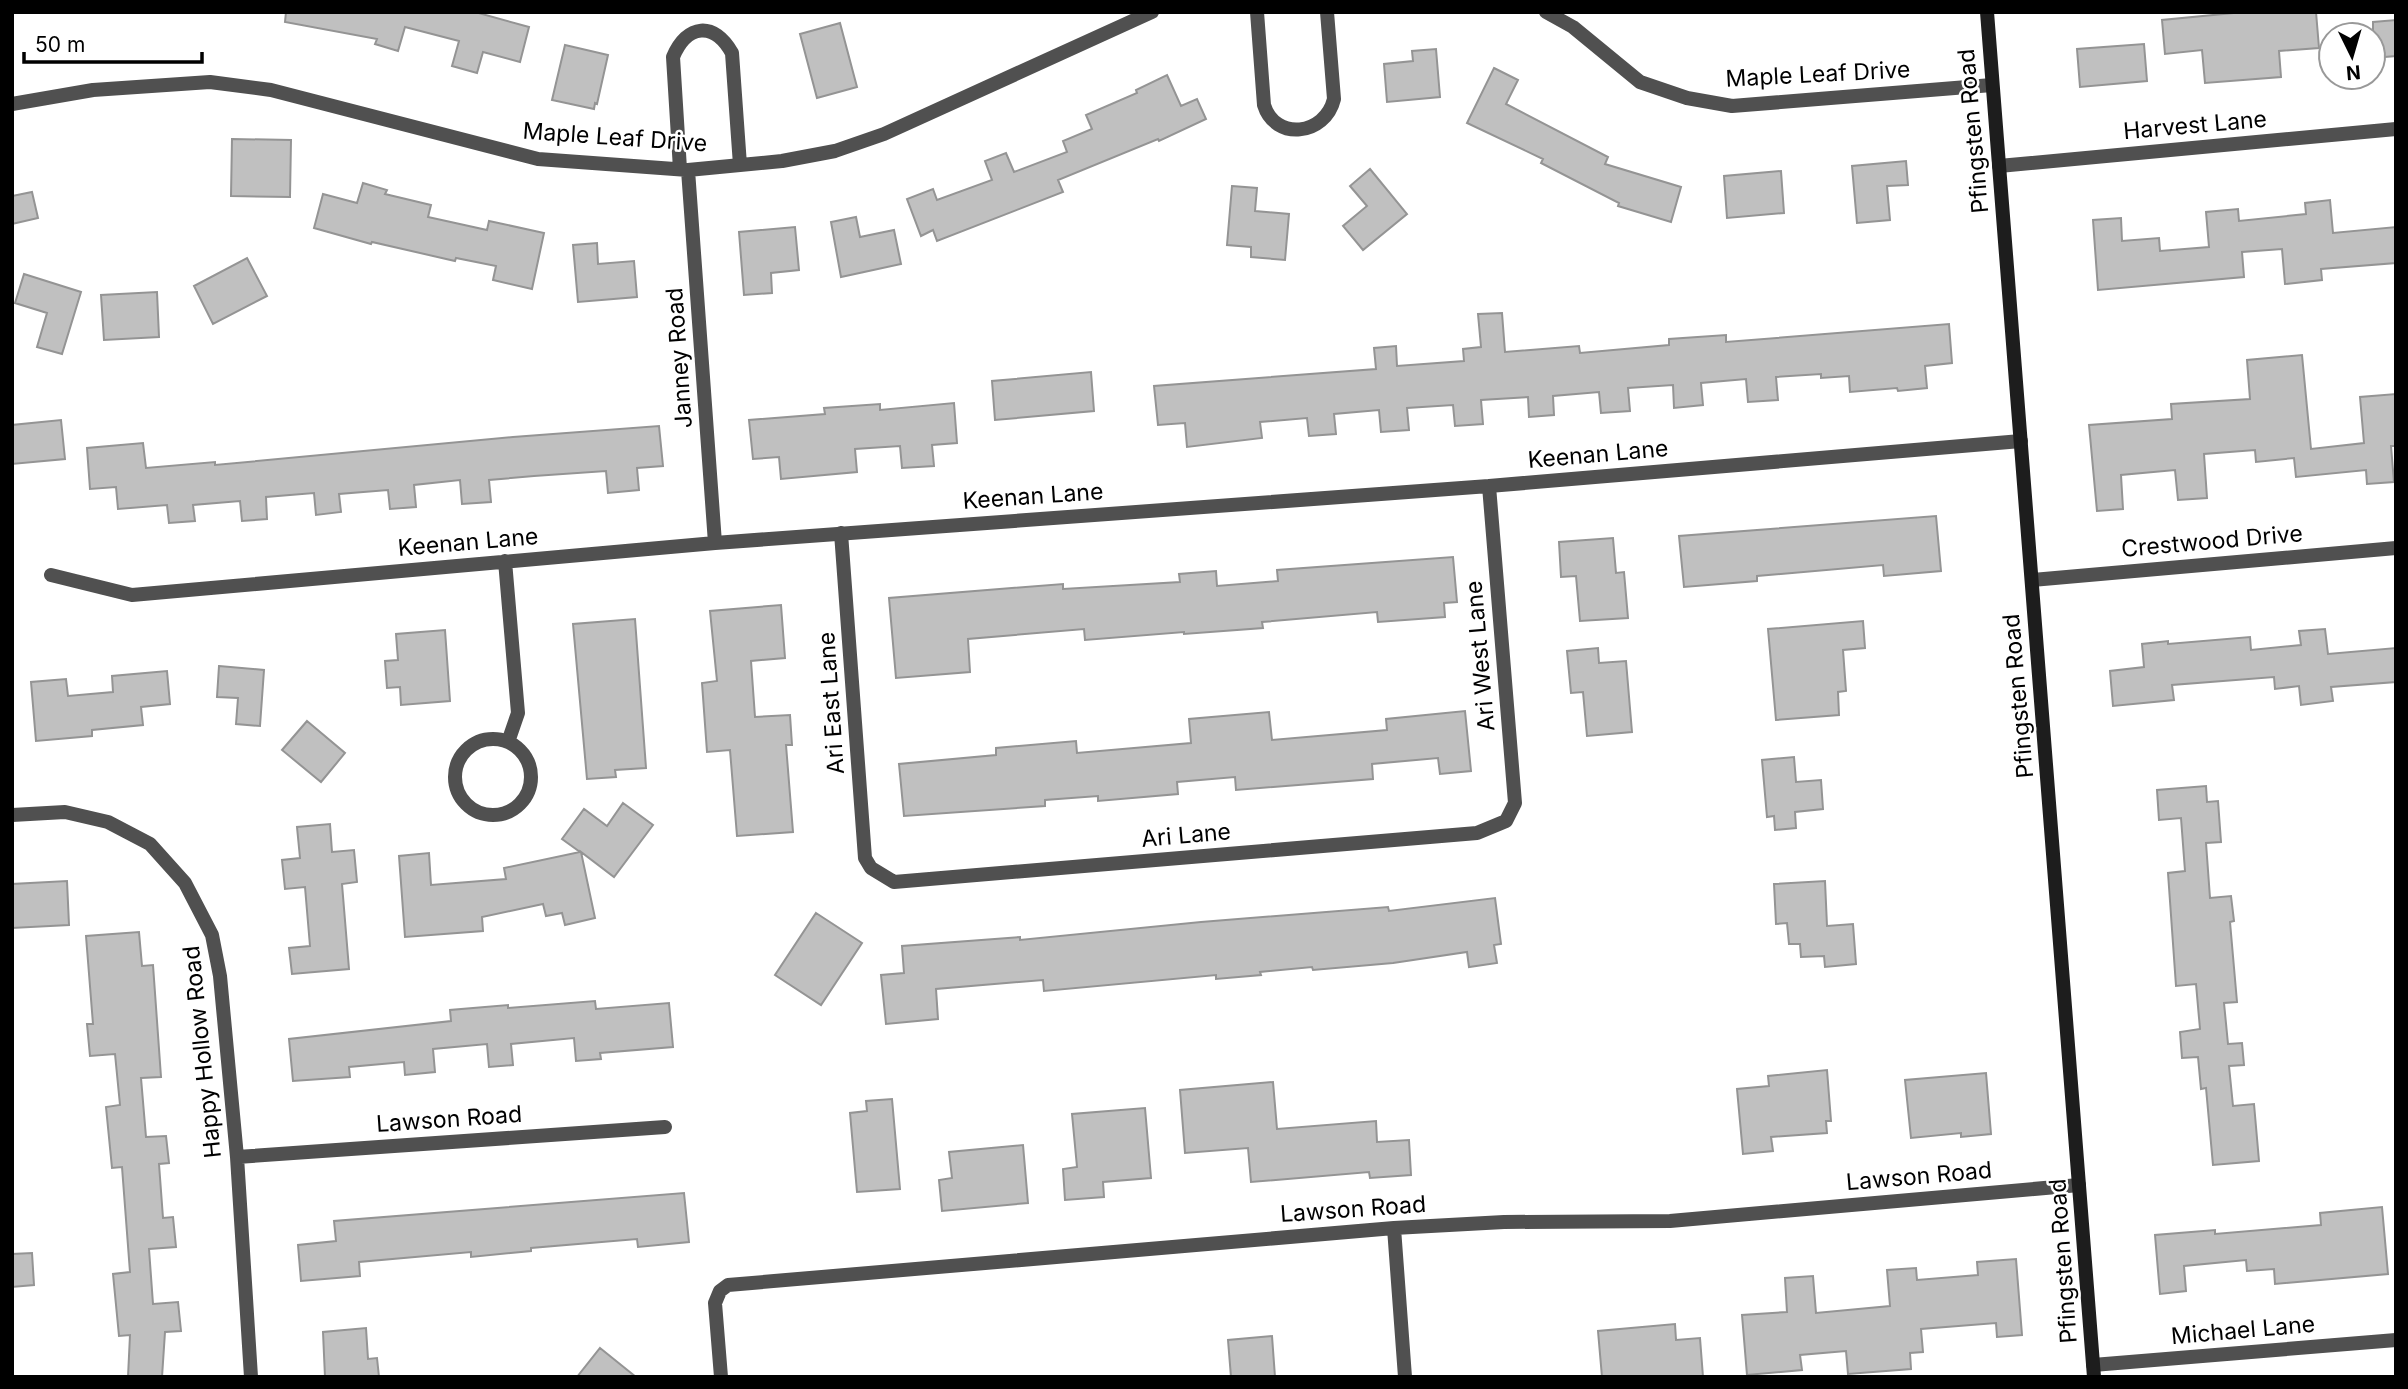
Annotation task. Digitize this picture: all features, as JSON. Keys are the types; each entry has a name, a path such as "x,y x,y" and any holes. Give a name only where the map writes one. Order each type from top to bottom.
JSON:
{"main road":[{"name":"Pfingsten Road","path":"1987,12 2094,1371"}],"street":[{"name":"Maple Leaf Drive","path":"12,104 93,90 210,82 271,90 538,159 684,169 782,162 835,151 884,134 1152,12"},
{"path":"1257,12 1264,105 1270,117 1291,129 1310,127 1331,112 1334,99 1327,12"},
{"name":"Maple Leaf Drive","path":"1546,12 1573,27 1640,82 1687,98 1732,106 1992,85"},
{"name":"Janney Road","path":"715,543 673,57 678,44 686,35 701,31 713,32 724,40 732,53 740,165"},
{"name":"Harvest Lane","path":"1999,166 2396,129"},
{"name":"Keenan Lane","path":"51,575 132,595 715,543 1489,486 2021,441"},
{"name":"Ari West Lane","path":"1489,486 1515,803 1506,821"},
{"name":"Ari East Lane","path":"841,533 865,858 871,869"},
{"name":"Crestwood Drive","path":"2032,580 2396,548"},
{"path":"505,561 518,713 508,742"},
{"path":"495,739 508,742 526,758 531,769 528,793 511,811 500,815 476,812 466,805 458,794 456,768 461,756 482,741 495,739"},
{"name":"Happy Hollow Road","path":"12,815 65,812 108,822 150,844 185,883 212,935 218,962 237,1157 251,1377"},
{"name":"Ari Lane","path":"871,869 894,881 908,880 1477,833 1506,821"},
{"name":"Lawson Road","path":"237,1157 665,1127"},
{"name":"Lawson Road","path":"721,1377 715,1303 720,1291 728,1285 1394,1228 1504,1222 1671,1221 2080,1185"},
{"path":"1394,1228 1405,1377"},
{"name":"Michael Lane","path":"2094,1371 2396,1340"}],"building":[{"path":"286,12 475,12 529,27 520,62 483,52 477,73 452,66 459,41 405,27 398,51 375,44 377,39 285,22"},
{"path":"2244,12 2316,12 2317,48 2279,51 2281,77 2205,83 2202,50 2165,54 2162,20"},
{"path":"2396,20 2396,56 2387,57 2387,21 2384,21"},
{"path":"840,23 857,87 817,98 800,34"},
{"path":"2144,44 2147,81 2080,87 2077,49"},
{"path":"565,45 608,55 594,109 552,100"},
{"path":"1436,49 1440,97 1387,102 1384,64 1413,61 1412,51"},
{"path":"1494,68 1518,80 1506,104 1608,157 1605,164 1681,187 1671,222 1618,206 1619,203 1541,163 1543,159 1467,123"},
{"path":"1167,75 1181,106 1197,99 1206,119 1159,141 1158,139 1058,180 1063,192 937,241 933,230 921,236 907,199 933,189 937,200 992,180 985,161 1006,153 1014,172 1067,152 1063,141 1092,129 1086,115 1137,93 1136,90"},
{"path":"232,139 291,140 290,197 231,196"},
{"path":"1906,161 1908,185 1887,186 1890,220 1857,223 1852,166"},
{"path":"1370,169 1407,214 1363,250 1343,226 1367,206 1350,186"},
{"path":"1781,171 1784,213 1727,218 1724,176"},
{"path":"363,183 387,190 385,194 431,205 428,217 487,230 489,221 544,233 532,289 493,280 496,266 456,258 455,261 372,242 371,244 314,228 323,194 357,203"},
{"path":"1232,186 1257,188 1255,211 1289,214 1285,260 1251,257 1251,247 1227,245"},
{"path":"32,192 38,218 12,224 12,196"},
{"path":"2330,200 2333,233 2396,227 2396,263 2321,269 2322,280 2285,284 2282,249 2242,252 2244,277 2098,290 2093,220 2121,218 2122,241 2159,238 2160,251 2209,247 2206,212 2238,209 2239,221 2306,214 2305,203"},
{"path":"856,217 860,237 894,230 901,264 841,277 831,222"},
{"path":"795,227 799,270 771,273 772,293 744,295 739,232"},
{"path":"597,243 598,264 634,261 637,297 578,302 573,245"},
{"path":"247,258 267,296 213,324 194,286"},
{"path":"24,274 81,292 62,354 37,347 47,313 15,303"},
{"path":"157,292 159,337 104,340 101,295"},
{"path":"1502,313 1505,352 1579,346 1580,353 1669,345 1669,339 1726,335 1726,342 1949,324 1952,363 1925,366 1927,388 1898,391 1897,388 1850,392 1849,376 1821,378 1821,374 1776,377 1778,400 1748,402 1746,379 1701,383 1703,405 1674,408 1673,385 1628,388 1630,411 1601,413 1599,392 1553,396 1554,415 1529,417 1528,397 1481,400 1483,424 1455,426 1453,405 1407,408 1409,430 1381,432 1379,410 1334,414 1336,434 1309,436 1307,418 1260,422 1262,438 1187,447 1185,423 1158,425 1154,386 1376,369 1374,348 1396,346 1397,366 1464,361 1463,349 1481,347 1478,314"},
{"path":"2302,355 2311,449 2364,443 2360,397 2396,394 2396,446 2391,446 2394,482 2367,484 2366,470 2296,477 2294,458 2256,462 2255,450 2204,454 2207,498 2178,500 2175,470 2121,475 2123,509 2097,511 2089,425 2172,419 2171,404 2250,399 2247,360"},
{"path":"1091,372 1094,411 995,420 992,381"},
{"path":"954,403 957,443 932,445 934,466 902,468 900,446 855,449 857,472 781,479 779,457 753,459 749,420 825,414 824,408 880,404 880,410"},
{"path":"61,420 65,459 12,464 12,425"},
{"path":"659,426 663,466 637,468 639,490 608,493 606,471 534,476 489,480 491,502 462,504 460,480 414,485 416,507 390,509 388,490 339,494 341,512 316,515 314,493 266,497 267,519 242,521 240,501 193,505 195,521 169,523 167,505 118,509 116,487 90,489 87,448 143,443 146,468 215,462 215,465"},
{"path":"1936,516 1941,571 1884,576 1883,565 1757,576 1757,581 1684,587 1679,536"},
{"path":"1613,538 1616,573 1624,572 1628,618 1580,621 1576,576 1561,577 1559,542"},
{"path":"1453,557 1457,602 1444,603 1445,617 1378,622 1377,612 1262,622 1263,628 1184,634 1085,640 1084,629 968,639 970,672 896,678 889,598 1063,584 1063,589 1180,582 1179,574 1216,571 1217,586 1278,581 1277,570"},
{"path":"781,605 785,658 751,661 755,717 790,715 792,745 786,745 793,832 737,836 730,750 707,752 702,683 717,681 710,611"},
{"path":"635,619 646,768 615,770 616,777 587,779 573,624"},
{"path":"1863,621 1865,648 1843,650 1846,691 1838,692 1839,715 1776,720 1768,629"},
{"path":"2325,629 2328,654 2396,648 2396,682 2331,687 2333,701 2301,705 2299,686 2275,689 2274,677 2172,685 2174,700 2113,706 2110,671 2144,667 2142,644 2250,637 2251,650 2301,645 2299,631"},
{"path":"445,630 450,701 401,705 400,687 387,688 385,661 398,660 396,634"},
{"path":"1598,648 1599,663 1626,661 1632,732 1587,736 1583,692 1571,693 1567,651"},
{"path":"219,666 264,670 260,726 236,724 238,698 217,697"},
{"path":"167,671 170,704 141,707 143,725 92,730 92,736 36,741 31,682 66,679 68,696 113,692 112,676"},
{"path":"1465,711 1471,771 1440,774 1438,758 1372,764 1373,779 1236,790 1235,777 1177,782 1178,794 1098,801 1098,796 1045,800 1045,806 904,816 899,764 996,755 996,748 1076,741 1077,753 1191,743 1189,719 1269,712 1272,740 1387,730 1386,719"},
{"path":"307,721 345,753 321,782 282,750"},
{"path":"1794,757 1796,782 1821,780 1823,809 1795,812 1796,828 1775,830 1774,816 1767,817 1762,760"},
{"path":"2206,786 2207,802 2218,801 2221,842 2206,843 2210,898 2231,896 2234,921 2230,922 2237,1002 2224,1003 2228,1044 2242,1043 2244,1065 2229,1066 2233,1106 2254,1104 2259,1161 2213,1165 2206,1088 2201,1089 2198,1057 2182,1058 2180,1032 2200,1029 2196,984 2176,986 2168,873 2185,871 2181,818 2159,820 2157,790"},
{"path":"623,803 653,825 614,877 581,852 595,918 565,925 562,913 546,916 543,904 482,917 483,931 405,937 399,856 429,853 431,885 506,879 504,868 580,852 562,839 584,809 607,826"},
{"path":"330,824 332,852 354,850 357,882 342,884 349,969 292,974 289,948 310,946 305,887 285,889 282,860 300,858 297,827"},
{"path":"67,881 69,925 12,928 12,884"},
{"path":"1825,881 1827,926 1853,924 1856,964 1825,967 1824,956 1801,957 1800,944 1789,944 1787,923 1776,924 1774,884"},
{"path":"1495,898 1501,944 1494,945 1497,963 1469,967 1467,952 1393,963 1313,970 1312,967 1260,972 1261,975 1216,979 1216,975 1044,991 1043,980 936,989 938,1019 886,1024 881,975 904,973 902,946 1020,937 1020,940 1388,907 1389,911"},
{"path":"816,913 862,943 821,1005 775,975"},
{"path":"139,932 142,966 153,965 161,1077 141,1078 146,1137 166,1136 169,1163 159,1164 163,1218 173,1217 176,1247 149,1249 153,1304 178,1302 181,1331 165,1332 162,1377 128,1377 130,1335 119,1336 113,1274 130,1272 122,1167 112,1168 106,1107 120,1105 115,1054 90,1056 87,1024 93,1024 86,936"},
{"path":"595,1001 596,1009 669,1003 673,1047 600,1053 601,1059 576,1061 574,1038 511,1044 513,1065 489,1067 487,1044 433,1049 435,1072 405,1075 404,1062 349,1067 350,1077 293,1081 289,1039 451,1021 450,1010"},
{"path":"1827,1070 1831,1121 1826,1121 1827,1133 1771,1137 1773,1151 1743,1154 1737,1089 1769,1086 1768,1076"},
{"path":"1986,1073 1991,1134 1961,1137 1961,1133 1911,1138 1905,1080"},
{"path":"1273,1082 1277,1129 1376,1121 1377,1142 1409,1140 1411,1175 1370,1178 1369,1172 1251,1182 1248,1148 1185,1153 1180,1090"},
{"path":"892,1099 900,1189 857,1192 850,1113 867,1111 866,1101"},
{"path":"1145,1108 1151,1178 1103,1182 1104,1197 1065,1200 1063,1169 1077,1167 1072,1114"},
{"path":"1023,1145 1028,1203 942,1211 939,1180 952,1178 949,1152"},
{"path":"684,1193 689,1242 638,1247 637,1239 531,1248 531,1251 471,1257 471,1252 359,1262 360,1276 301,1281 298,1245 336,1241 334,1221"},
{"path":"2382,1207 2388,1274 2275,1284 2274,1269 2247,1271 2246,1260 2184,1266 2186,1291 2160,1294 2155,1235 2215,1230 2215,1234 2321,1225 2320,1213"},
{"path":"32,1253 34,1285 12,1287 12,1254"},
{"path":"2016,1259 2022,1335 1997,1337 1996,1323 1921,1329 1923,1352 1910,1353 1911,1369 1848,1374 1846,1351 1800,1355 1802,1370 1747,1375 1742,1315 1787,1312 1785,1278 1813,1276 1816,1313 1890,1306 1887,1270 1916,1268 1917,1280 1978,1275 1977,1262"},
{"path":"1675,1324 1676,1340 1700,1338 1703,1377 1602,1377 1598,1331"},
{"path":"366,1328 368,1359 377,1358 379,1377 325,1377 323,1332"},
{"path":"1272,1336 1275,1377 1231,1377 1228,1340"},
{"path":"600,1348 636,1377 577,1377"}]}
